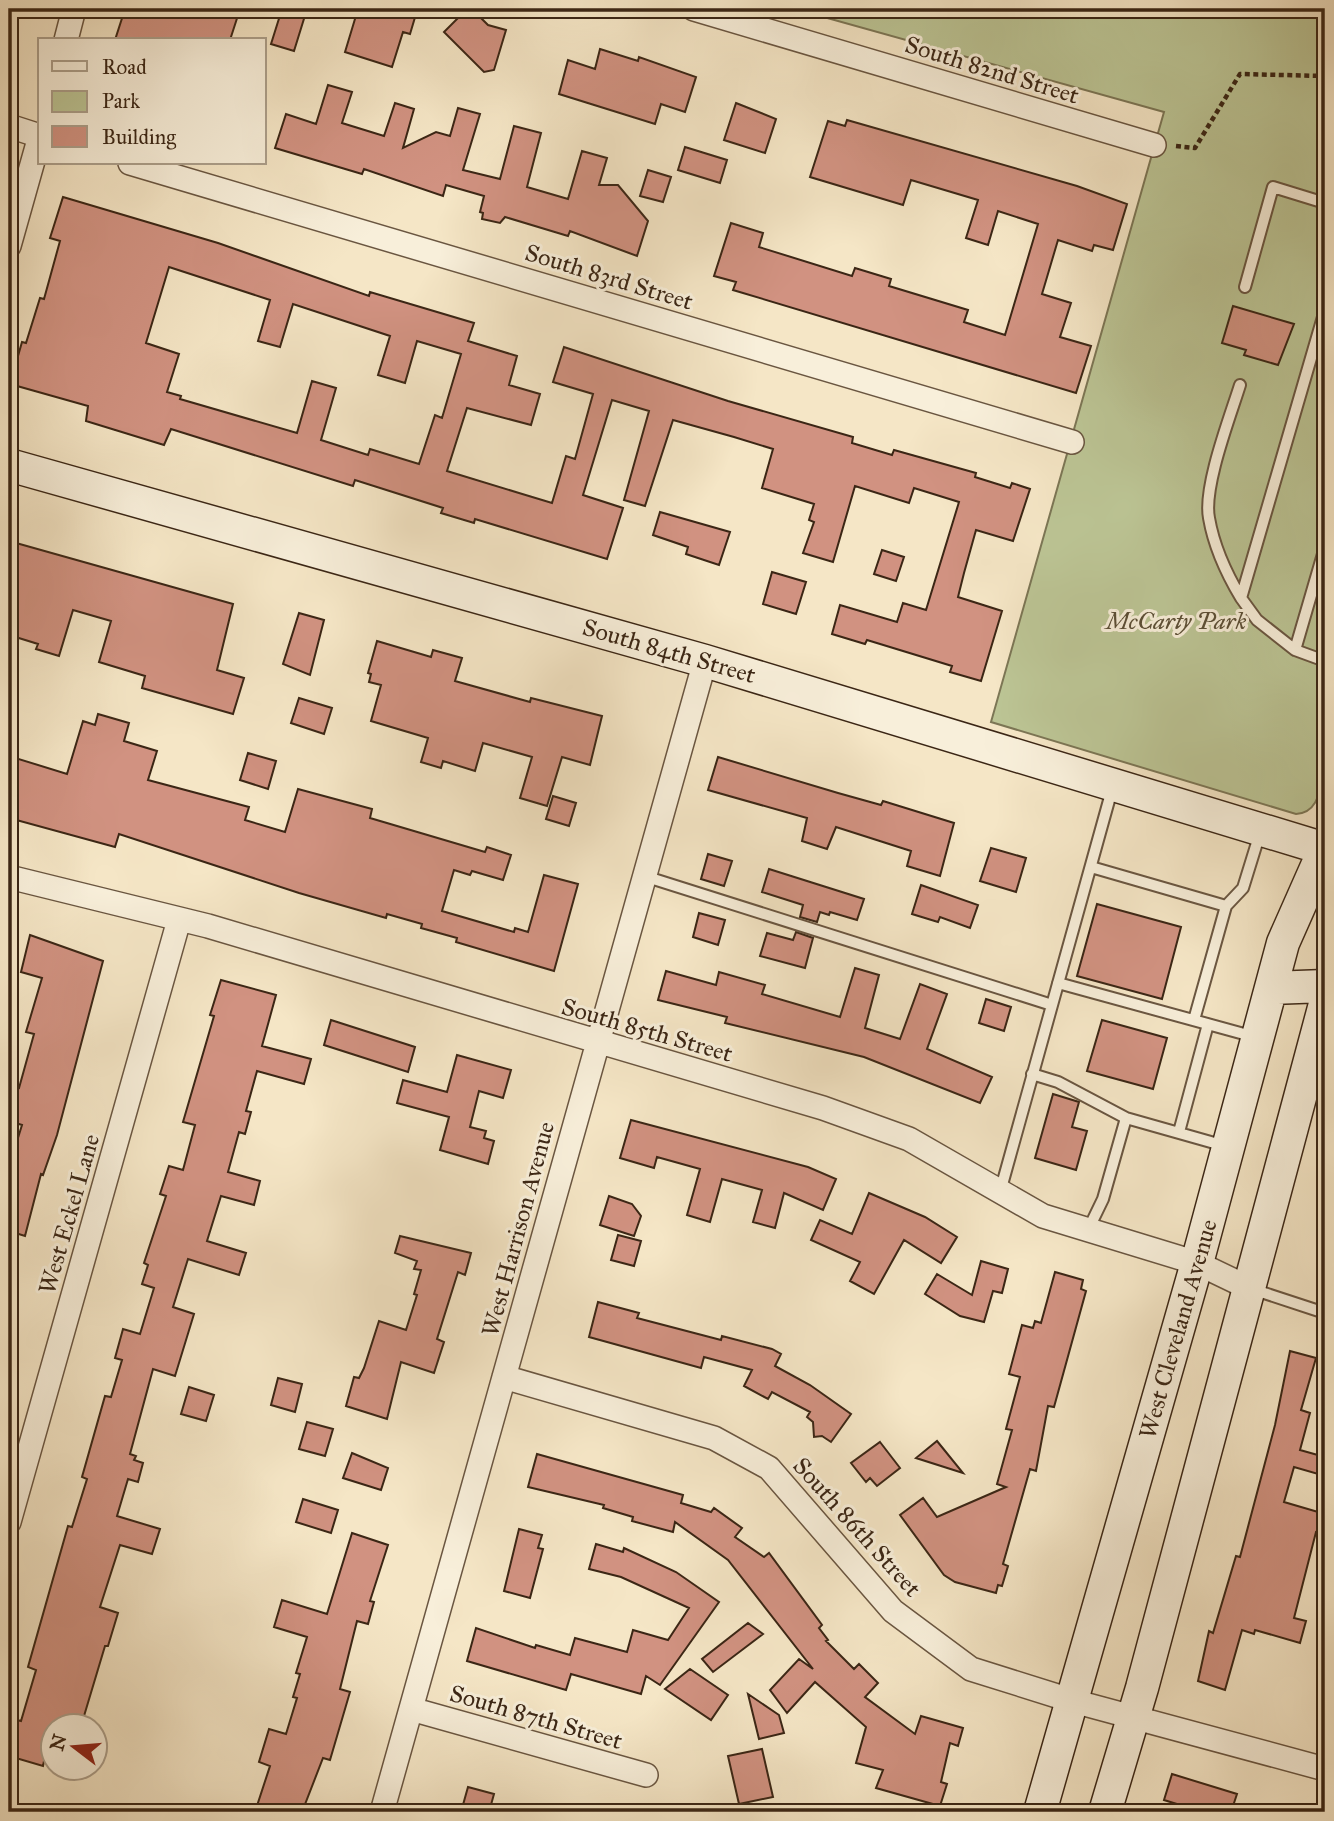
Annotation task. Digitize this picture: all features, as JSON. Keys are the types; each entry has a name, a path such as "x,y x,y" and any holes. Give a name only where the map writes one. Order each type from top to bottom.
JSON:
{"street":[{"path":"67,38 74,9"},
{"name":"South 82nd Street","path":"694,9 1154,145"},
{"path":"9,126 38,135"},
{"path":"9,246 38,143"},
{"name":"South 83rd Street","path":"133,164 1072,442"},
{"name":"South 84th Street","path":"9,464 705,661 1325,848"},
{"name":"West Harrison Avenue","path":"382,1812 705,661"},
{"name":"West Cleveland Avenue","path":"1040,1812 1197,1263 1283,943 1325,848"},
{"name":"South 85th Street","path":"9,877 208,926 823,1108 909,1139 1043,1216 1087,1232 1197,1263 1249,1287"},
{"name":"West Eckel Lane","path":"9,1522 179,920"},
{"path":"1271,988 1325,986"},
{"path":"1105,1812 1325,1004"},
{"name":"South 86th Street","path":"504,1377 714,1438 769,1468 893,1611 971,1669 1073,1701 1325,1769"},
{"name":"South 87th Street","path":"411,1709 646,1775"}],"lane":[{"path":"1245,287 1273,187 1325,203"},
{"path":"1241,598 1325,310"},
{"path":"1240,385 1214,473 1208,515 1224,570 1257,620 1295,650 1325,662"},
{"path":"1295,650 1325,547"},
{"path":"1000,1192 1113,785"},
{"path":"1194,1020 1226,906 1243,888 1261,829"},
{"path":"1091,867 1226,906"},
{"path":"644,876 1052,1005"},
{"path":"1058,983 1257,1038"},
{"path":"1179,1132 1209,1024"},
{"path":"1032,1074 1058,1082 1126,1118 1228,1146"},
{"path":"1087,1232 1103,1199 1126,1118"},
{"path":"1249,1287 1325,1313"}],"path":[{"path":"1154,145 1195,148 1240,74 1325,76"}],"green space":[{"name":"McCarty Park","path":"795,9 1325,9 1325,770 1320,792 1314,804 1304,813 1296,814 991,722 1164,112"}],"building":[{"path":"125,9 240,9 231,38 116,38"},
{"path":"282,9 307,9 294,51 271,44"},
{"path":"358,9 414,9 413,14 416,14 410,34 403,32 392,67 345,52"},
{"path":"467,9 472,9 488,25 506,30 494,70 484,72 444,32"},
{"path":"600,49 638,61 639,57 696,77 685,112 661,104 655,124 559,94 568,60 595,69"},
{"path":"328,85 352,92 342,123 384,136 395,103 414,109 403,148 436,132 450,136 458,108 480,114 463,170 500,179 514,126 541,133 527,187 568,199 582,151 607,158 599,185 618,185 648,221 637,256 570,231 568,236 505,217 500,223 482,219 483,213 480,212 484,196 446,185 443,196 364,169 362,174 275,148 286,114 316,124"},
{"path":"736,103 776,119 765,153 724,140"},
{"path":"847,120 1077,186 1127,204 1113,250 1094,245 1092,251 1058,240 1042,294 1071,303 1060,337 1091,346 1076,393 733,290 736,282 714,276 731,223 763,233 759,247 852,276 855,268 891,279 889,286 968,310 964,322 1005,335 1038,224 998,211 988,245 966,238 978,200 911,180 903,205 810,177 828,121 845,126"},
{"path":"685,147 727,160 720,183 678,170"},
{"path":"648,170 671,177 663,202 640,196"},
{"path":"63,197 218,243 369,296 370,292 474,323 468,341 517,356 509,385 540,394 531,425 467,408 447,471 552,503 566,456 575,459 593,394 553,382 564,347 728,401 853,437 852,443 892,455 894,450 976,473 975,477 1010,488 1012,483 1030,489 1013,541 976,530 964,573 958,597 1002,611 981,681 950,672 952,666 867,640 865,644 832,634 840,605 897,622 903,603 926,610 959,502 914,488 909,503 855,486 833,562 803,553 814,522 809,520 814,504 762,488 773,449 734,437 673,420 645,506 624,500 649,411 612,400 583,495 623,508 607,559 475,519 474,523 441,513 443,508 355,480 353,486 171,429 164,445 86,421 88,406 10,384 22,342 26,343 40,298 44,299 60,241 50,238","holes":["169,267 270,300 258,341 280,347 293,304 390,336 378,375 405,383 417,341 461,354 442,418 435,415 419,464 370,449 368,455 321,440 336,388 312,381 297,433 180,399 181,396 167,392 179,354 146,343"]},
{"path":"1233,306 1294,324 1278,365 1244,355 1246,350 1222,343"},
{"path":"660,512 730,532 719,565 686,554 688,547 653,535"},
{"path":"9,541 233,604 217,670 244,678 233,714 142,688 145,676 99,662 111,621 73,610 59,656 36,649 38,644 9,635"},
{"path":"882,550 904,557 896,581 874,574"},
{"path":"772,572 806,582 796,614 763,604"},
{"path":"299,613 324,620 310,675 283,664"},
{"path":"377,641 431,657 433,650 462,658 455,681 530,702 531,698 602,716 590,765 562,757 547,806 520,798 532,757 483,743 475,771 443,761 441,768 421,762 428,738 371,721 381,685 369,682 371,674 368,673"},
{"path":"299,698 332,708 324,734 291,723"},
{"path":"98,714 129,723 124,741 157,751 148,780 249,807 245,820 285,832 298,789 372,809 370,818 485,852 487,847 511,855 503,880 472,871 470,875 454,870 442,911 514,932 515,928 528,932 544,875 578,884 554,971 456,942 457,938 421,928 422,924 387,914 386,918 299,893 119,834 115,847 9,818 9,756 67,774 83,721 95,725"},
{"path":"248,753 276,761 268,789 240,780"},
{"path":"718,757 838,793 881,805 883,801 954,823 940,876 907,866 911,851 836,827 827,849 802,841 807,818 708,790"},
{"path":"553,796 576,803 569,826 546,819"},
{"path":"991,848 1026,858 1016,892 980,881"},
{"path":"708,854 732,861 724,886 701,879"},
{"path":"769,869 864,899 857,920 830,912 829,915 820,912 817,922 800,917 803,905 762,892"},
{"path":"921,885 978,905 970,928 940,917 938,922 912,914"},
{"path":"1097,904 1181,927 1162,999 1077,976"},
{"path":"699,913 725,920 718,945 693,937"},
{"path":"796,932 813,938 805,968 760,956 767,933 793,940"},
{"path":"30,935 103,961 57,1135 43,1175 41,1174 25,1236 9,1231 9,1167 22,1125 9,1121 9,1085 19,1088 34,1034 26,1032 42,978 21,972"},
{"path":"855,968 879,975 865,1028 900,1039 920,984 947,994 927,1049 992,1077 980,1103 864,1057 725,1023 727,1017 658,1000 666,971 716,985 719,972 765,985 762,994 840,1017"},
{"path":"221,980 276,995 262,1046 311,1059 304,1084 257,1071 246,1111 251,1112 245,1134 239,1132 228,1172 260,1181 254,1205 221,1196 207,1241 246,1253 239,1275 188,1259 173,1307 194,1314 175,1376 153,1369 130,1454 136,1456 134,1460 143,1463 138,1482 128,1479 117,1516 160,1529 152,1554 120,1545 100,1607 118,1613 85,1713 38,1713 38,1765 9,1756 9,1735 13,1719 21,1721 36,1670 28,1667 68,1526 72,1527 87,1479 82,1477 105,1396 111,1397 122,1360 115,1358 123,1329 140,1334 154,1288 142,1284 148,1265 144,1263 166,1196 160,1194 169,1166 183,1170 195,1125 183,1122 214,1016 210,1015"},
{"path":"986,999 1011,1007 1004,1031 979,1023"},
{"path":"331,1020 415,1047 408,1072 324,1045"},
{"path":"1102,1020 1167,1038 1153,1089 1087,1071"},
{"path":"457,1055 511,1070 503,1098 479,1091 470,1127 486,1131 484,1138 494,1141 488,1164 440,1150 449,1117 397,1103 403,1080 447,1092"},
{"path":"1053,1094 1079,1102 1072,1127 1087,1131 1076,1170 1035,1158"},
{"path":"631,1120 808,1167 836,1179 823,1210 784,1193 775,1228 753,1222 762,1190 722,1179 710,1222 687,1215 700,1169 657,1157 654,1168 620,1158"},
{"path":"869,1193 925,1217 957,1237 941,1263 904,1240 874,1294 850,1281 860,1262 811,1240 820,1220 852,1234"},
{"path":"609,1196 632,1204 641,1216 634,1236 600,1225"},
{"path":"618,1235 641,1241 634,1266 611,1260"},
{"path":"400,1236 471,1253 465,1275 458,1272 437,1339 444,1342 434,1373 401,1362 387,1419 346,1406 354,1377 359,1378 364,1368 379,1321 406,1330 417,1295 414,1294 421,1270 414,1269 417,1261 395,1253"},
{"path":"981,1261 1008,1269 1002,1293 993,1291 984,1322 960,1316 925,1294 937,1274 972,1295"},
{"path":"1055,1272 1083,1280 1081,1289 1086,1291 1054,1407 1048,1406 1036,1471 1030,1469 1003,1564 1008,1566 1002,1586 998,1585 996,1593 955,1582 944,1575 900,1515 923,1498 937,1517 1006,1487 997,1484 1012,1430 1006,1429 1020,1377 1009,1374 1022,1325 1033,1328 1035,1321 1041,1323"},
{"path":"598,1302 639,1313 637,1318 721,1340 722,1336 772,1349 781,1354 775,1366 810,1385 851,1414 831,1442 822,1436 814,1437 813,1422 807,1417 810,1412 772,1392 768,1399 744,1386 752,1370 704,1357 701,1368 589,1337"},
{"path":"1290,1351 1316,1358 1301,1410 1310,1413 1300,1450 1325,1457 1325,1476 1294,1467 1284,1502 1325,1514 1325,1524 1322,1534 1316,1532 1294,1618 1306,1621 1300,1643 1255,1630 1254,1634 1242,1630 1225,1690 1198,1681 1209,1631 1213,1633 1236,1556 1240,1557 1275,1425"},
{"path":"278,1378 302,1384 295,1412 271,1405"},
{"path":"189,1387 214,1395 206,1421 181,1414"},
{"path":"307,1422 333,1429 325,1456 299,1449"},
{"path":"937,1441 963,1473 916,1458"},
{"path":"880,1442 900,1468 877,1486 870,1478 866,1482 851,1463"},
{"path":"352,1453 388,1468 381,1490 343,1478"},
{"path":"537,1454 683,1495 681,1503 711,1512 714,1508 742,1528 735,1537 764,1557 769,1553 822,1625 819,1628 828,1640 826,1641 854,1669 859,1664 878,1683 865,1697 915,1734 921,1716 963,1728 958,1746 950,1743 941,1782 947,1784 940,1806 876,1788 883,1770 856,1763 866,1727 815,1682 787,1713 770,1690 799,1659 813,1669 728,1560 675,1522 673,1532 632,1521 633,1517 603,1508 604,1505 528,1487"},
{"path":"303,1499 338,1510 331,1533 296,1522"},
{"path":"519,1529 542,1535 538,1548 543,1549 530,1598 504,1591"},
{"path":"352,1533 388,1545 370,1601 374,1602 368,1624 357,1621 340,1689 350,1692 330,1760 323,1758 302,1812 255,1812 270,1766 259,1762 269,1729 286,1734 297,1698 293,1697 300,1674 296,1673 307,1637 274,1627 282,1600 327,1614"},
{"path":"596,1544 623,1552 624,1548 676,1572 719,1602 660,1685 646,1676 641,1694 571,1674 566,1690 467,1661 476,1628 535,1648 536,1645 570,1655 575,1638 627,1652 633,1630 668,1640 689,1608 621,1577 589,1569"},
{"path":"748,1623 763,1634 713,1672 702,1659"},
{"path":"690,1669 728,1695 711,1720 665,1689"},
{"path":"748,1694 779,1715 784,1733 759,1739"},
{"path":"762,1749 773,1797 739,1804 728,1756"},
{"path":"1172,1774 1237,1794 1231,1812 1193,1809 1164,1800"},
{"path":"468,1787 494,1794 489,1812 461,1812"}]}
